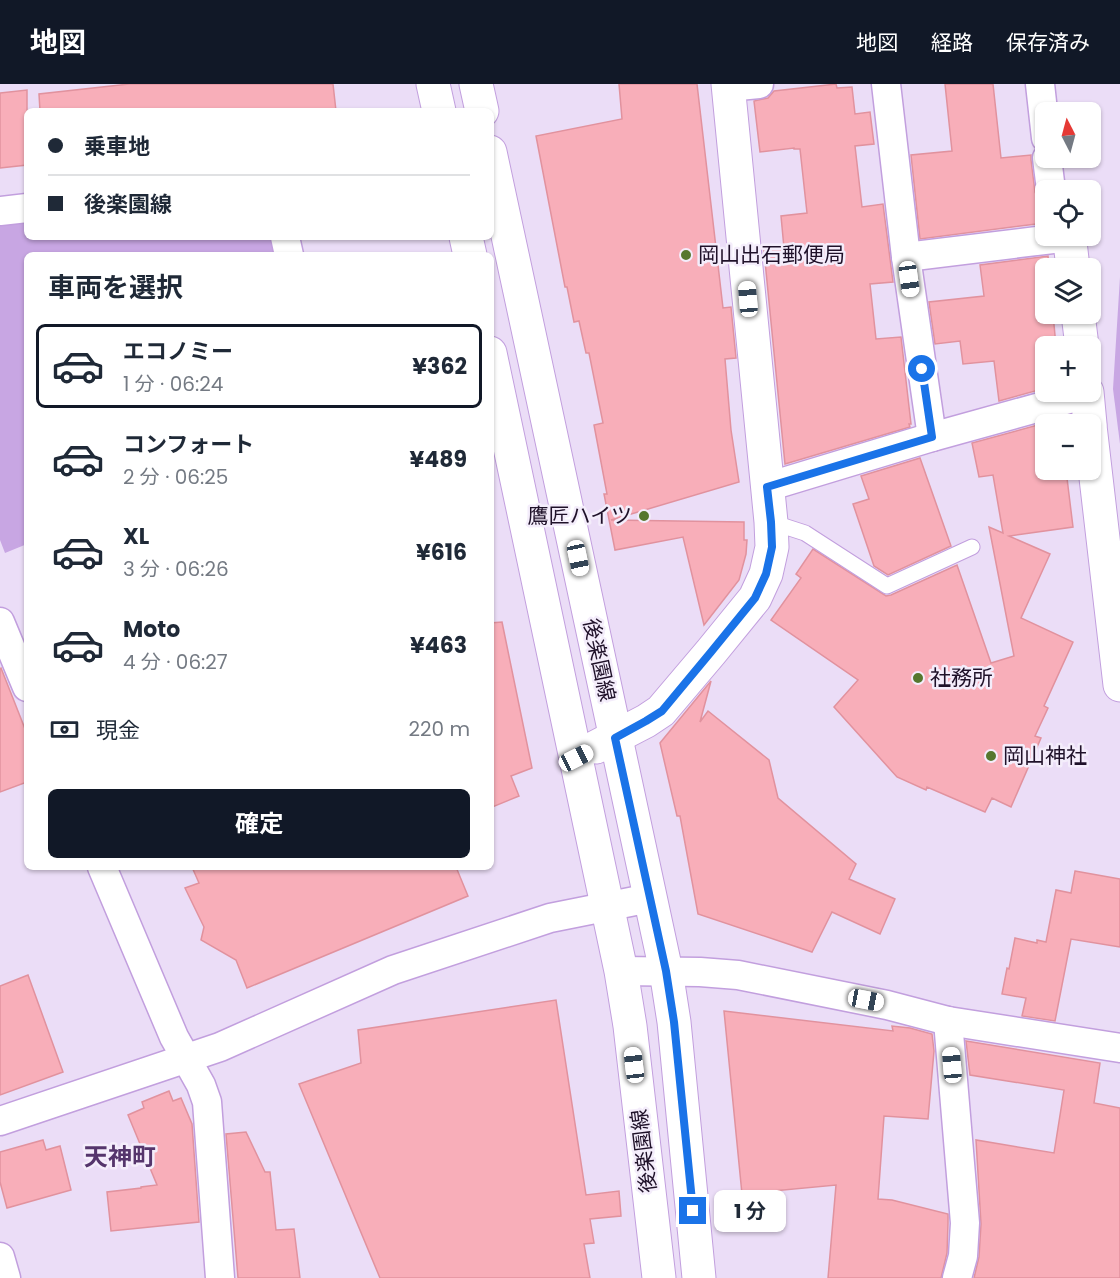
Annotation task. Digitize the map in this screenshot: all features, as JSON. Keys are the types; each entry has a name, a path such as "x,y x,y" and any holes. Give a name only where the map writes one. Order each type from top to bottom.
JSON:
{"main road":[{"path":"434,84 438,108"},
{"path":"476,84 481,108"},
{"path":"576,758 662,711 755,598 766,574 772,547 771,522 738,85"},
{"name":"後楽園線","path":"494,171 666,971 675,1030 699,1278"},
{"name":"後楽園線","path":"494,388 498,424 576,758 621,971 630,1026 659,1278"},
{"path":"1089,409 1120,685"}],"street":[{"path":"885,84 906,257 932,437"},
{"path":"1040,84 1042,102"},
{"path":"0,212 24,208"},
{"path":"906,257 1066,246"},
{"path":"767,487 932,437 1089,409"},
{"path":"1,626 24,680"},
{"path":"103,870 174,1037 201,1085 207,1102 220,1278"},
{"path":"0,1121 220,1047 393,970 550,918 650,898"},
{"path":"621,971 738,975 887,1005 948,1021 1120,1048"},
{"path":"948,1021 965,1224 963,1256 957,1278"},
{"path":"0,1257 6,1278"}],"lane":[{"path":"771,522 805,532 887,586 972,548"}],"shaded area":[{"path":"24,216 24,240 278,240 280,252 24,252 24,545 5,553 0,540 0,219"},
{"path":"1120,277 1120,444 1113,389"}],"building":[{"path":"129,84 333,84 336,108 40,108 39,94"},
{"path":"619,84 697,84 723,308 731,307 736,358 725,359 731,430 739,482 611,520 744,522 744,540 747,540 746,554 739,580 704,625 683,537 615,550 594,425 603,423 589,353 586,353 579,321 574,322 567,287 565,287 536,136 622,119"},
{"path":"836,84 837,88 852,87 855,114 870,112 874,144 855,146 862,207 883,204 893,282 870,284 876,339 901,337 911,424 909,424 910,427 785,464 764,251 784,248 781,216 807,213 800,149 760,152 754,101 768,98 774,91"},
{"path":"945,84 993,84 1001,158 1031,155 1035,192 1035,224 920,239 911,155 952,151"},
{"path":"27,90 27,108 24,108 24,165 0,168 0,93"},
{"path":"1048,256 1048,258 1035,258 1035,324 1054,324 1055,336 1035,336 1035,391 999,401 994,361 963,364 960,341 935,344 929,302 984,296 980,265"},
{"path":"1035,426 1035,480 1067,480 1073,527 1009,536 1050,554 1021,618 1073,642 1044,706 1048,708 1035,736 1041,738 1011,807 992,798 985,812 897,777 834,707 858,680 771,620 801,578 796,574 813,549 886,596 957,565 991,663 1014,656 989,527 1003,533 993,475 979,477 972,443"},
{"path":"920,458 951,546 888,575 874,566 853,504 869,499 861,476"},
{"path":"502,622 532,768 511,776 519,796 494,806 494,623"},
{"path":"0,669 24,726 24,783 0,792"},
{"path":"711,681 700,722 708,711 769,760 778,798 856,864 849,879 895,899 880,934 832,912 812,952 698,914 680,816 677,816 660,743"},
{"path":"193,870 457,870 468,896 247,988 236,960 201,940 204,927 185,888 199,883"},
{"path":"1075,871 1120,879 1120,947 1071,939 1055,1021 1022,1016 1026,998 1002,994 1015,938 1037,943 1037,940 1046,942 1056,890 1071,893"},
{"path":"28,975 63,1072 0,1095 0,986"},
{"path":"556,1000 586,1195 619,1191 621,1216 590,1219 594,1243 584,1244 590,1278 380,1278 299,1084 361,1063 358,1030"},
{"path":"724,1011 893,1031 892,1026 932,1034 934,1051 928,1119 884,1116 878,1199 892,1200 948,1214 947,1253 941,1278 828,1278 836,1185 742,1194"},
{"path":"966,1041 1100,1063 1094,1103 1120,1108 1120,1278 974,1278 979,1257 981,1224 976,1140 1054,1153 1064,1090 970,1075"},
{"path":"169,1091 173,1101 181,1098 192,1124 199,1222 111,1231 107,1192 157,1185 128,1115 144,1108 142,1102"},
{"path":"246,1132 265,1172 270,1172 276,1230 294,1229 300,1278 238,1278 226,1134"},
{"path":"43,1140 46,1150 60,1146 71,1190 7,1208 0,1182 0,1152"}],"place":[{"name":"岡山出石郵便局","path":"686,255"},
{"name":"鷹匠ハイツ","path":"644,516"},
{"name":"社務所","path":"918,678"},
{"name":"岡山神社","path":"991,756"}],"district":[{"name":"天神町","path":"120,1157"}],"route":[{"path":"693,1211 674,1022 666,971 615,738 662,711 755,598 766,574 772,547 767,487 932,437 922,369"}]}
